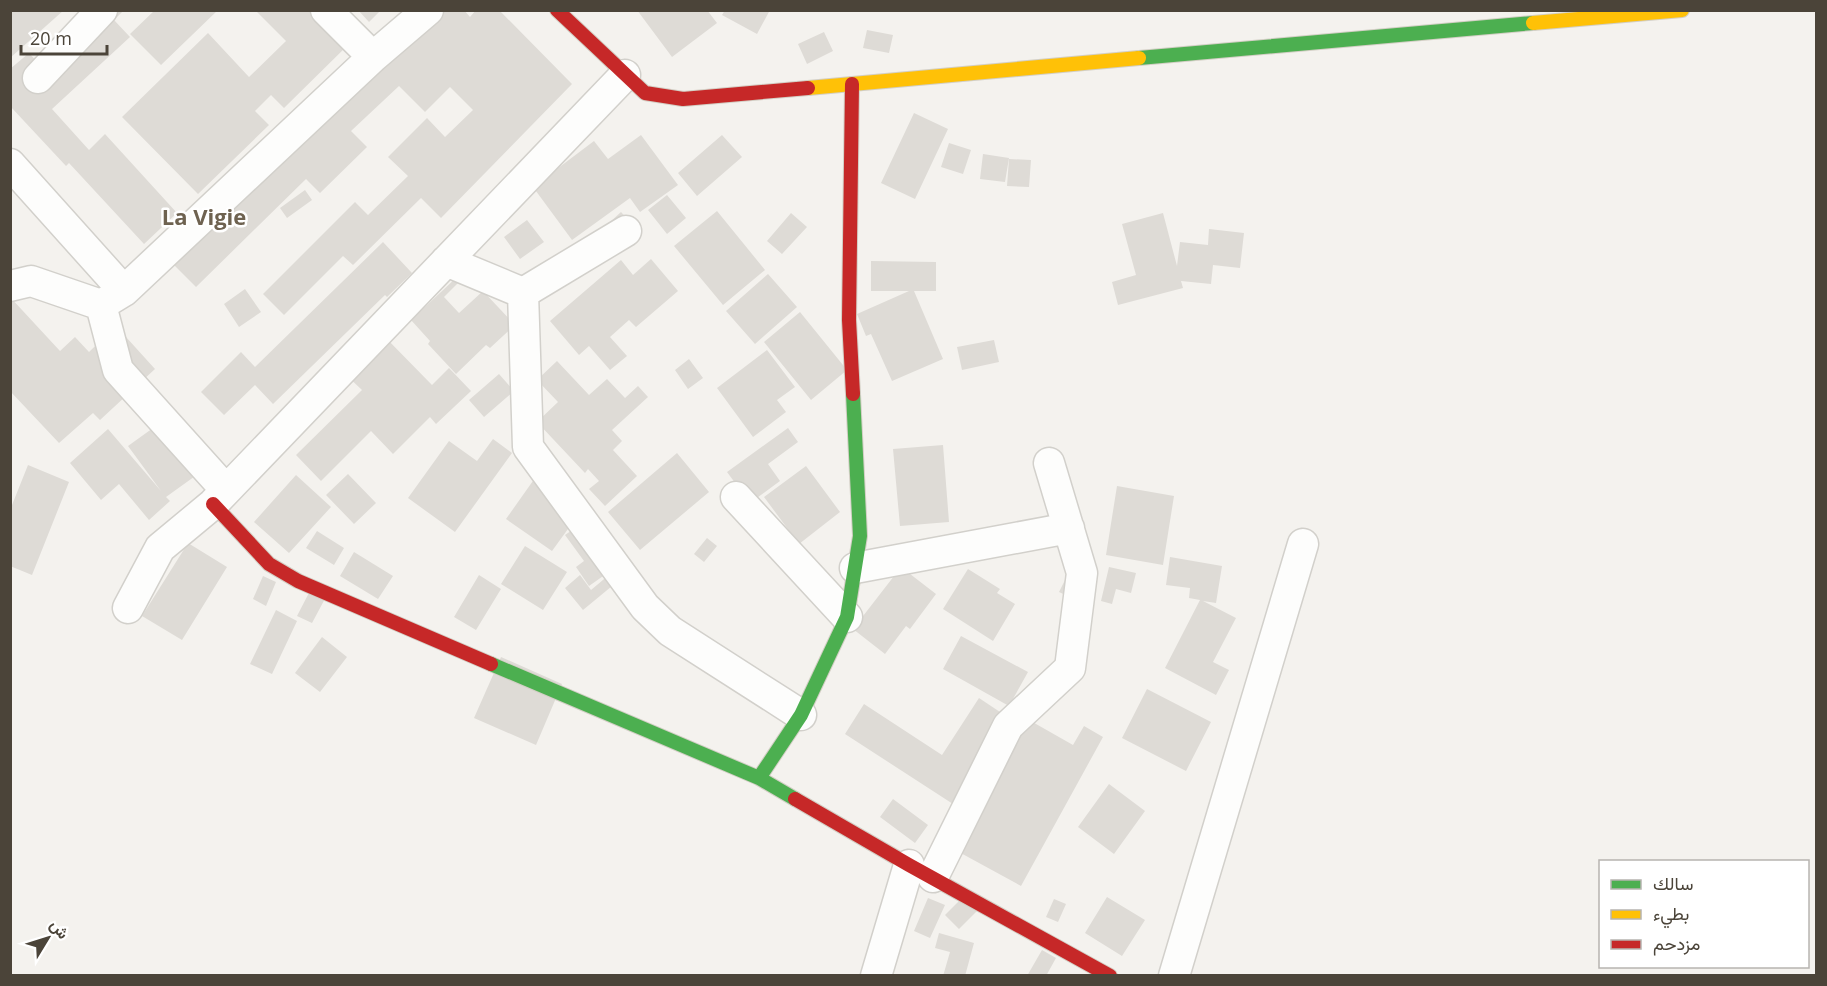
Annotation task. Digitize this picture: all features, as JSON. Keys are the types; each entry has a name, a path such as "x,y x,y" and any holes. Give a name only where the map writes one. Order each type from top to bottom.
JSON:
{"street":[{"path":"38,78 102,10"},
{"path":"326,10 373,57"},
{"path":"112,298 373,57 428,10"},
{"path":"557,10 645,93 683,99 1682,10"},
{"path":"128,608 160,548 220,497 625,75"},
{"path":"759,778 801,715 847,617 860,536 849,320 852,84"},
{"path":"10,164 112,298 118,370 220,497 269,564 297,581 759,778 921,871 1110,975"},
{"path":"523,293 626,231"},
{"path":"446,261 523,293"},
{"path":"10,286 31,281 112,298"},
{"path":"523,293 528,447 645,607 670,631 801,715"},
{"path":"876,975 921,871 1008,726 1070,668 1082,573 1049,463"},
{"path":"736,497 847,617"},
{"path":"855,568 1068,528"},
{"path":"1174,975 1303,544"}],"building":[{"path":"13,10 64,10 10,58 10,13"},
{"path":"99,10 124,10 114,20 130,37 52,109 89,150 105,134 177,213 144,244 69,163 66,166 10,106 10,69 29,53 40,65"},
{"path":"155,10 218,10 161,65 130,34"},
{"path":"255,10 318,10 350,43 284,108 271,95 255,111 269,125 198,194 122,117 208,33 249,77 286,41"},
{"path":"358,10 381,10 369,22"},
{"path":"428,10 464,10 470,17 476,10 499,10 572,84 441,218 421,198 353,265 343,256 284,315 263,294 355,202 368,215 408,176 388,157 427,118 445,137 473,110 450,87 425,112 399,86 351,131 367,147 320,193 306,179 196,287 171,262"},
{"path":"637,10 707,10 717,23 672,57"},
{"path":"725,10 770,10 757,34 722,15"},
{"path":"867,30 893,35 889,53 863,48"},
{"path":"824,32 833,51 807,64 798,44"},
{"path":"914,113 948,129 915,199 881,183"},
{"path":"641,135 678,185 640,212 630,198 572,240 533,187 594,141 608,159"},
{"path":"722,135 742,157 697,196 678,173"},
{"path":"949,143 971,150 963,174 941,167"},
{"path":"983,154 1009,158 1005,182 980,179"},
{"path":"1009,159 1031,160 1029,187 1007,186"},
{"path":"305,190 312,200 287,218 280,208"},
{"path":"667,195 686,218 667,234 648,210"},
{"path":"717,211 765,270 723,305 674,246"},
{"path":"621,212 631,223 619,235 609,223"},
{"path":"791,213 807,227 782,254 767,241"},
{"path":"1163,213 1177,266 1180,242 1208,245 1209,229 1244,233 1240,268 1213,265 1211,284 1181,281 1183,288 1118,305 1112,282 1136,275 1122,224"},
{"path":"527,220 544,242 520,259 504,237"},
{"path":"383,242 412,273 387,297 385,295 273,404 255,385 224,415 201,392 241,352 255,367"},
{"path":"651,259 678,291 636,327 629,320 610,337 627,356 610,370 589,346 579,355 550,321 621,260 633,275"},
{"path":"871,261 936,262 936,291 914,291 943,359 892,381 871,334 866,336 857,314 909,291 871,291"},
{"path":"768,274 797,307 755,344 726,311"},
{"path":"457,277 460,281 444,297 459,313 483,291 515,325 490,348 486,345 456,374 428,344 430,341 411,320"},
{"path":"245,289 261,312 239,327 224,304"},
{"path":"10,297 60,351 75,337 89,352 116,326 155,369 100,420 93,413 59,443 10,391"},
{"path":"800,312 847,370 811,400 764,342"},
{"path":"384,336 432,385 449,368 471,391 436,424 430,417 393,454 371,431 321,481 296,455 362,390 345,374"},
{"path":"994,340 999,362 962,370 957,347"},
{"path":"767,350 795,387 777,400 786,412 753,437 717,388"},
{"path":"689,359 703,378 688,389 675,370"},
{"path":"557,361 589,395 607,379 625,398 638,386 648,397 612,430 622,441 613,450 637,476 605,506 589,489 599,481 588,469 585,473 537,422 558,402 537,380"},
{"path":"499,374 514,391 484,417 469,400"},
{"path":"160,423 198,474 166,497 170,501 149,520 119,484 101,500 70,463 108,429 161,491 128,446"},
{"path":"788,428 798,442 768,464 780,481 750,503 727,472"},
{"path":"493,439 512,453 455,532 408,498 449,441 477,461"},
{"path":"943,445 949,522 900,526 893,449"},
{"path":"677,453 709,492 640,550 608,512"},
{"path":"28,465 69,482 32,575 10,566 10,510"},
{"path":"806,466 840,512 799,544 764,497"},
{"path":"348,474 376,503 354,524 326,495"},
{"path":"296,475 331,507 289,553 254,522"},
{"path":"535,478 581,511 552,551 506,519"},
{"path":"1117,486 1174,496 1163,565 1106,555"},
{"path":"591,517 623,562 589,586 576,567 584,561 565,535"},
{"path":"317,531 344,548 334,565 306,548"},
{"path":"707,538 717,546 704,562 694,554"},
{"path":"188,543 227,567 182,640 142,616"},
{"path":"525,546 567,572 543,610 501,584"},
{"path":"354,552 393,576 378,599 340,576"},
{"path":"1170,557 1222,566 1216,603 1203,601 1236,618 1213,662 1229,670 1216,695 1165,668 1200,600 1189,598 1190,588 1166,585"},
{"path":"622,564 629,572 583,610 565,588 580,575 591,590"},
{"path":"901,567 936,594 910,629 906,626 885,654 853,629"},
{"path":"1109,567 1136,573 1131,593 1116,589 1112,604 1101,601"},
{"path":"968,569 1000,589 997,593 1015,604 993,641 943,609"},
{"path":"479,575 501,589 476,630 454,617"},
{"path":"263,576 276,582 266,606 253,599"},
{"path":"1065,580 1080,586 1074,599 1059,592"},
{"path":"312,587 327,595 312,623 297,616"},
{"path":"276,610 297,621 272,674 250,664"},
{"path":"961,636 1028,672 1009,706 943,669"},
{"path":"322,637 347,657 320,692 295,673"},
{"path":"501,657 562,684 536,745 474,718"},
{"path":"1147,689 1211,722 1186,771 1122,738"},
{"path":"979,698 1009,718 953,804 845,734 864,704 942,755"},
{"path":"1029,720 1073,745 1084,726 1103,737 1021,886 957,851"},
{"path":"1109,784 1145,811 1114,854 1078,827"},
{"path":"893,799 928,825 915,843 880,817"},
{"path":"963,897 977,911 959,929 945,915"},
{"path":"1107,897 1145,920 1122,956 1085,933"},
{"path":"928,898 945,905 930,938 914,931"},
{"path":"1054,899 1066,904 1058,922 1046,917"},
{"path":"939,933 974,943 965,976 943,976 950,952 935,948"},
{"path":"1042,950 1056,958 1046,976 1027,976"}],"traffic: fast":[{"path":"1139,58 1533,23"},
{"path":"759,778 801,715 847,617 860,536 853,394"},
{"path":"491,664 759,778 795,799"}],"traffic: slow":[{"path":"1533,23 1682,10"},
{"path":"808,88 1139,58"}],"traffic: jam":[{"path":"557,10 645,93 683,99 808,88"},
{"path":"852,84 849,320 853,394"},
{"path":"213,504 269,564 298,581 491,664"},
{"path":"795,799 1110,976"}],"district":[{"name":"La Vigie","path":"204,217"}]}
